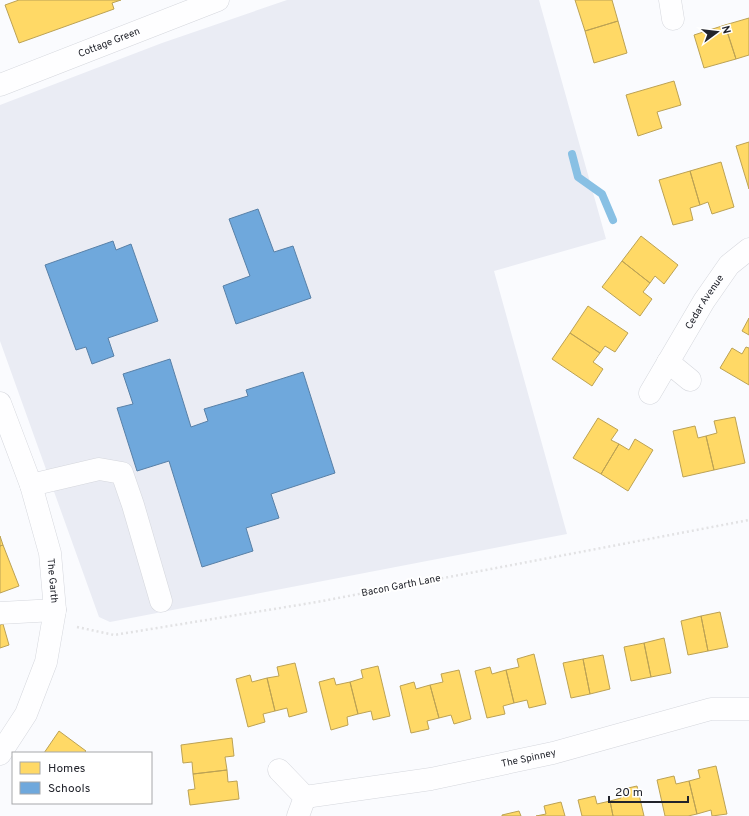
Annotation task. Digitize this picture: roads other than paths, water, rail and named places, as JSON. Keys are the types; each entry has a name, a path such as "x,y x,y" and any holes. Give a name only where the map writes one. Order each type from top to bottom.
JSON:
{"street":[{"name":"Cottage Green","path":"0,85 218,0"},
{"name":"Cedar Avenue","path":"650,393 704,301 729,265 749,249"},
{"path":"668,362 690,380"},
{"name":"The Garth","path":"0,403 31,485 50,553 54,616 46,662 26,714 0,754"},
{"path":"31,485 99,469 122,473 161,601"},
{"path":"0,613 54,616"},
{"name":"The Spinney","path":"279,770 302,807 553,753 711,709 749,709"}],"waterway":[{"path":"572,154 578,177 602,194 613,220"}]}
